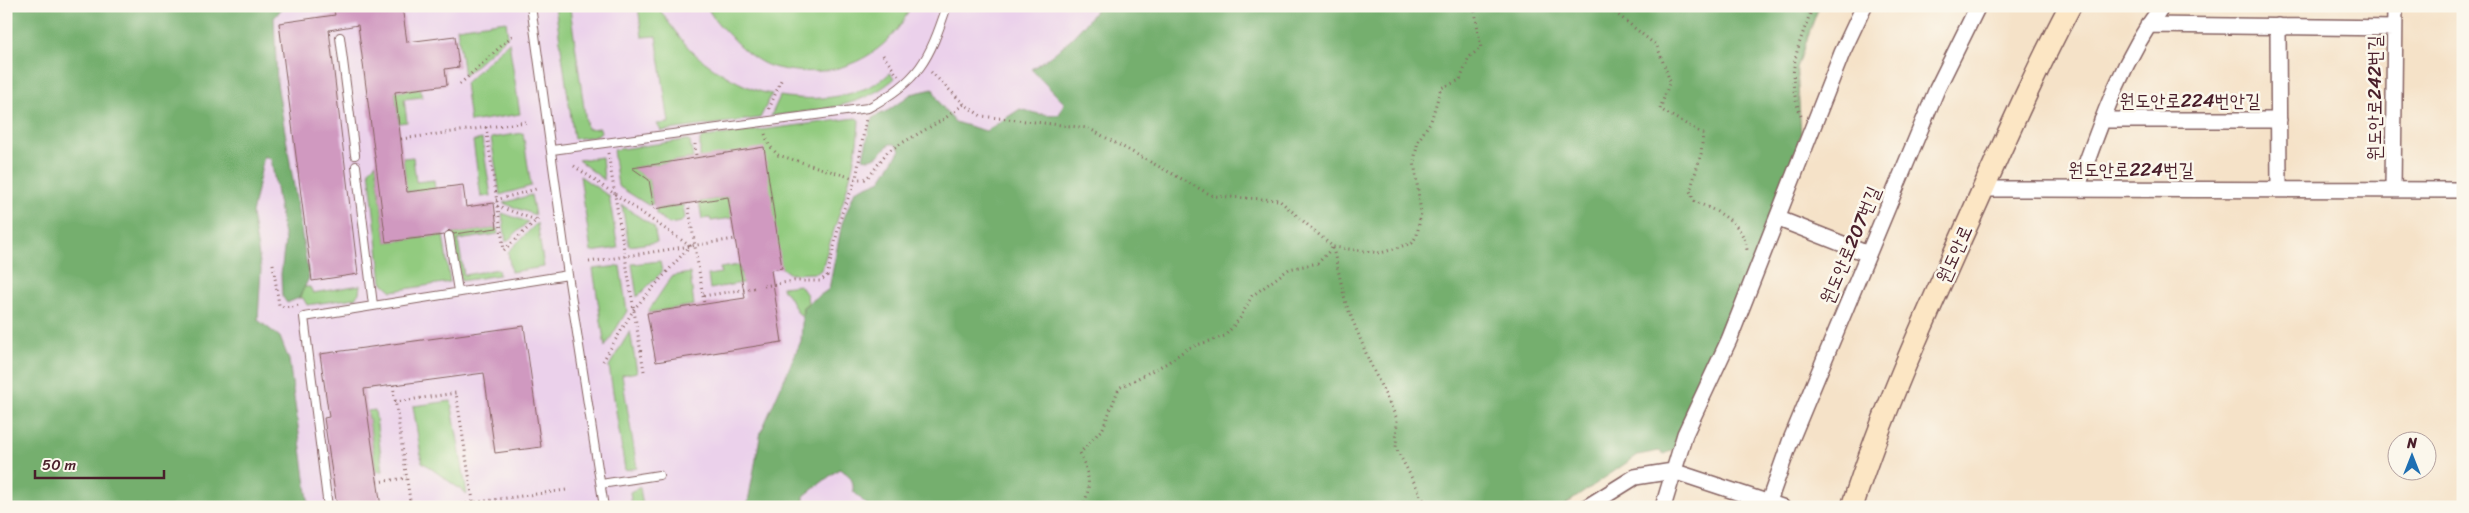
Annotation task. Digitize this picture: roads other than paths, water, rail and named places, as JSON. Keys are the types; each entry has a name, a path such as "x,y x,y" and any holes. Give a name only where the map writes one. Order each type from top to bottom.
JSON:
{"street":[{"path":"1663,507 1685,434 1729,340 1779,220 1842,53 1864,6"},
{"name":"원도안로207번길","path":"1587,507 1635,477 1673,471 1772,505 1790,442 1937,89 1978,6"},
{"name":"원도안로","path":"1852,507 1864,468 1919,332 2036,73 2070,6"},
{"name":"원도안로224번안길","path":"2077,189 2102,120 2126,62 2148,25 2162,6"},
{"name":"원도안로242번길","path":"2393,190 2395,6"},
{"path":"2148,25 2394,28"},
{"path":"2278,26 2279,189"},
{"name":"원도안로224번안길","path":"2102,120 2279,120"},
{"name":"원도안로224번길","path":"1983,189 2463,190"},
{"path":"1779,220 1868,254"}],"lane":[{"path":"531,6 568,275 604,507"},
{"path":"552,150 868,108 893,95 918,73 934,45 947,6"},
{"path":"340,37 355,155"},
{"path":"356,166 373,305"},
{"path":"449,236 458,292"},
{"path":"328,507 304,317 568,275"},
{"path":"601,484 659,475"}]}
